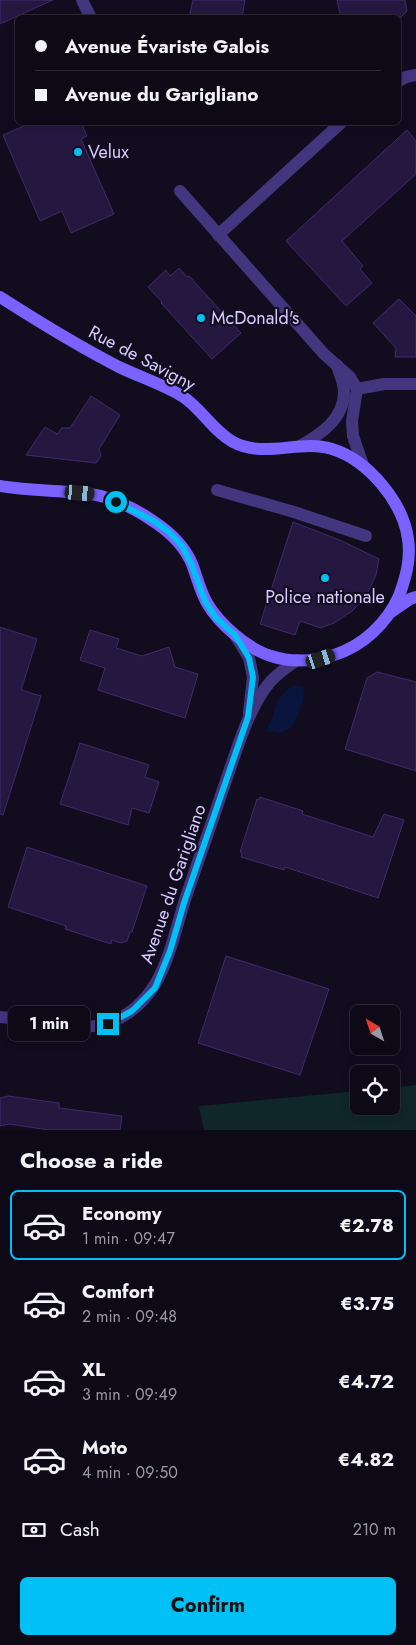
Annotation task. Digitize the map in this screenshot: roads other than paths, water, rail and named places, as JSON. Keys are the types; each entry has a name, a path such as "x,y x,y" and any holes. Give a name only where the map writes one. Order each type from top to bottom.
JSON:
{"main road":[{"name":"Rue de Savigny","path":"0,297 42,324 95,354 179,394 192,403 230,440 244,447 265,450 300,446 332,449 363,465 376,477 388,493 399,513 408,537"},
{"path":"0,486 98,495 136,511 169,532 182,546 191,563 205,601 216,618 235,635 269,656 297,660 321,659 342,653 371,634 391,612 416,597"},
{"path":"408,537 416,549"},
{"path":"391,612 406,575 409,558 408,537"}],"street":[{"path":"82,0 90,15"},
{"path":"401,80 416,75"},
{"path":"218,235 339,125"},
{"path":"180,191 324,354 350,376 357,389 352,421 353,436 363,465"},
{"path":"300,446 318,436 330,426 342,406 344,390 337,365"},
{"path":"357,389 384,384 416,384"},
{"path":"216,490 294,512 366,536"},
{"name":"Avenue du Garigliano","path":"0,1017 16,1017 85,1027 108,1024 132,1011 155,988 170,951 184,903 248,717 253,677 249,658 235,635"},
{"name":"Avenue du Garigliano","path":"248,717 270,682 282,670 297,660"}],"water":[{"path":"293,685 303,687 304,700 292,727 280,733 267,731 279,698"}],"place":[{"name":"Velux","path":"78,152"},
{"name":"McDonald's","path":"201,318"},
{"name":"Police nationale","path":"325,578"}]}
